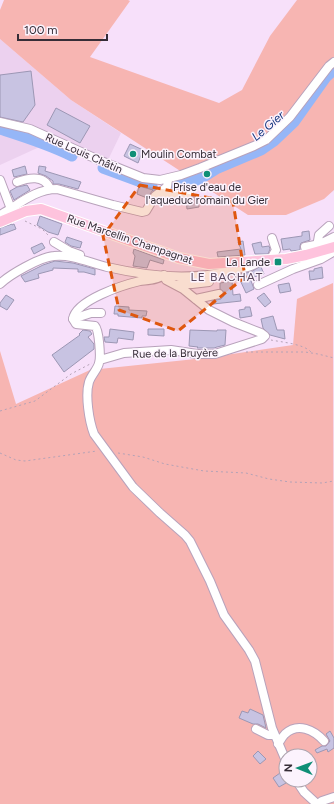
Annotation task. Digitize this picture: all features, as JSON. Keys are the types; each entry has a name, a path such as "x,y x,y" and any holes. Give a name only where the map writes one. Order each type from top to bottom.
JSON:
{"main road":[{"name":"Rue Marcellin Champagnat","path":"0,222 14,211 31,209 46,210 129,241 192,261 216,264 255,260 273,260 306,255 333,246"}],"street":[{"name":"Rue Louis Châtin","path":"0,122 34,130 101,161 143,178 154,180 168,179 200,168 266,140 290,117 329,66 334,62"},
{"path":"17,182 28,178 36,178 48,185 50,189"},
{"path":"0,215 14,211 33,196 50,189 57,189 142,212 146,211 152,200 167,187 168,179"},
{"path":"0,180 14,211"},
{"path":"161,192 167,195 189,193"},
{"path":"319,242 319,235 329,226"},
{"path":"272,238 276,250 273,255 273,260"},
{"path":"54,242 69,250 99,262 101,265"},
{"path":"258,285 293,269 321,259 333,246 319,242"},
{"path":"305,247 316,245 319,242"},
{"path":"0,284 32,264 53,256 78,258 101,265 164,275 193,276 218,274 250,266 255,264 255,260"},
{"path":"164,275 166,280 177,285 209,310 221,317 261,332 265,336 264,338"},
{"path":"73,319 76,311 80,307 103,293 164,275"},
{"path":"177,285 209,282"},
{"path":"196,299 219,294"},
{"path":"73,319 91,313 101,313"},
{"path":"73,319 78,325 93,326 98,328 100,360 89,382 88,405 91,427 94,434 108,451 133,487 190,541 210,581 224,615 249,650 255,662 274,734 280,748"},
{"name":"Rue de la Bruyère","path":"100,360 124,353 171,350 197,354 215,354 264,338"},
{"path":"278,744 286,733 294,728 308,729 324,741"},
{"path":"256,729 268,735 274,734"},
{"path":"301,788 317,804 334,798"}],"path":[{"path":"14,211 20,219 45,231 54,242"},
{"path":"264,338 297,345 309,350 311,353"},
{"path":"242,352 311,353 334,358"},
{"path":"0,411 35,401 72,374 91,363 100,360"},
{"path":"0,453 16,460 25,461 108,451 143,457 165,464 204,471 246,473 269,479 290,482 322,483 334,481"}],"highlighted area":[{"path":"140,185 233,202 245,277 178,331 119,310 103,236"}],"shaded area":[{"path":"4,0 128,0 130,1 90,57 219,103 242,90 270,36 297,0 334,0 334,190 324,199 286,215 248,215 71,100 0,39 0,10"},
{"path":"0,39 71,100 121,133 108,160 57,139 0,165"},
{"path":"333,283 334,804 0,804 0,351 16,404 90,370 205,358 293,345 297,299"}],"building":[{"path":"31,71 35,105 23,122 0,117 0,75"},
{"path":"56,108 90,126 80,143 47,125"},
{"name":"Moulin Combat","path":"130,144 143,150 138,163 124,156"},
{"path":"25,166 27,174 14,177 12,170"},
{"path":"39,166 46,167 45,171 81,182 78,189 53,184 53,181 38,173"},
{"path":"27,185 30,190 14,200 10,191 17,187"},
{"path":"139,186 153,190 147,198 137,194"},
{"path":"194,195 198,195 199,207 187,209 186,199 192,198"},
{"path":"40,216 62,224 58,235 48,232 37,225"},
{"path":"14,224 16,229 0,235 0,228"},
{"path":"309,231 310,240 301,243 300,250 283,250 281,239 302,236 302,232"},
{"path":"67,237 82,242 80,248 71,246 65,242"},
{"path":"243,241 245,255 218,257 217,252 241,249 238,242"},
{"path":"261,242 262,247 269,246 270,249 268,254 255,254 252,244"},
{"path":"42,243 45,248 34,254 31,248"},
{"path":"134,249 164,260 163,264 150,260 147,268 133,266 135,256 133,253"},
{"path":"55,261 73,263 95,269 95,275 78,272 78,269 53,268 53,270 38,274 39,278 25,282 21,276"},
{"path":"261,267 264,274 250,278 254,289 246,293 240,280 237,281 235,275 251,272"},
{"path":"322,267 323,278 310,280 309,271 314,271 314,269"},
{"path":"232,281 233,295 240,294 241,301 213,304 212,301 221,299 224,296 224,292 220,289 220,283"},
{"path":"289,283 291,291 280,293 278,285"},
{"path":"264,293 271,302 265,307 257,298"},
{"path":"6,295 14,300 7,310 0,306 0,303"},
{"path":"115,306 129,307 129,310 147,311 146,316 142,316 142,318 118,316 118,314 114,314"},
{"path":"245,307 250,307 252,316 240,318 239,310 245,309"},
{"path":"273,316 277,330 284,330 285,339 270,335 263,328 261,319"},
{"path":"110,329 134,332 133,340 118,338 117,343 105,342 104,337 109,337"},
{"path":"148,329 164,329 164,336 148,335"},
{"path":"83,330 90,331 92,334 88,337 94,344 94,349 64,372 52,355 80,335 79,334"},
{"path":"190,330 226,330 225,345 214,348 197,348 198,347 189,346"},
{"path":"250,709 263,715 266,728 239,718 242,711 248,713"},
{"path":"330,731 334,738 334,748 328,752 327,749 318,753 318,748 326,746 330,741 326,734"},
{"path":"258,751 266,759 260,764 253,756"},
{"path":"278,774 278,786 273,778"}],"waterway":[{"name":"Le Gier","path":"177,186 200,179 216,169 261,150 274,141 294,122 326,77 334,70"},
{"name":"Le Gier","path":"0,129 45,144 72,156"},
{"name":"Le Gier","path":"103,168 152,186"}],"place":[{"name":"Moulin Combat","path":"133,154"},
{"name":"Prise d'eau de l'aqueduc romain du Gier","path":"207,174"},
{"name":"La Lande","path":"278,262"}],"district":[{"name":"LE BACHAT","path":"227,277"}]}
